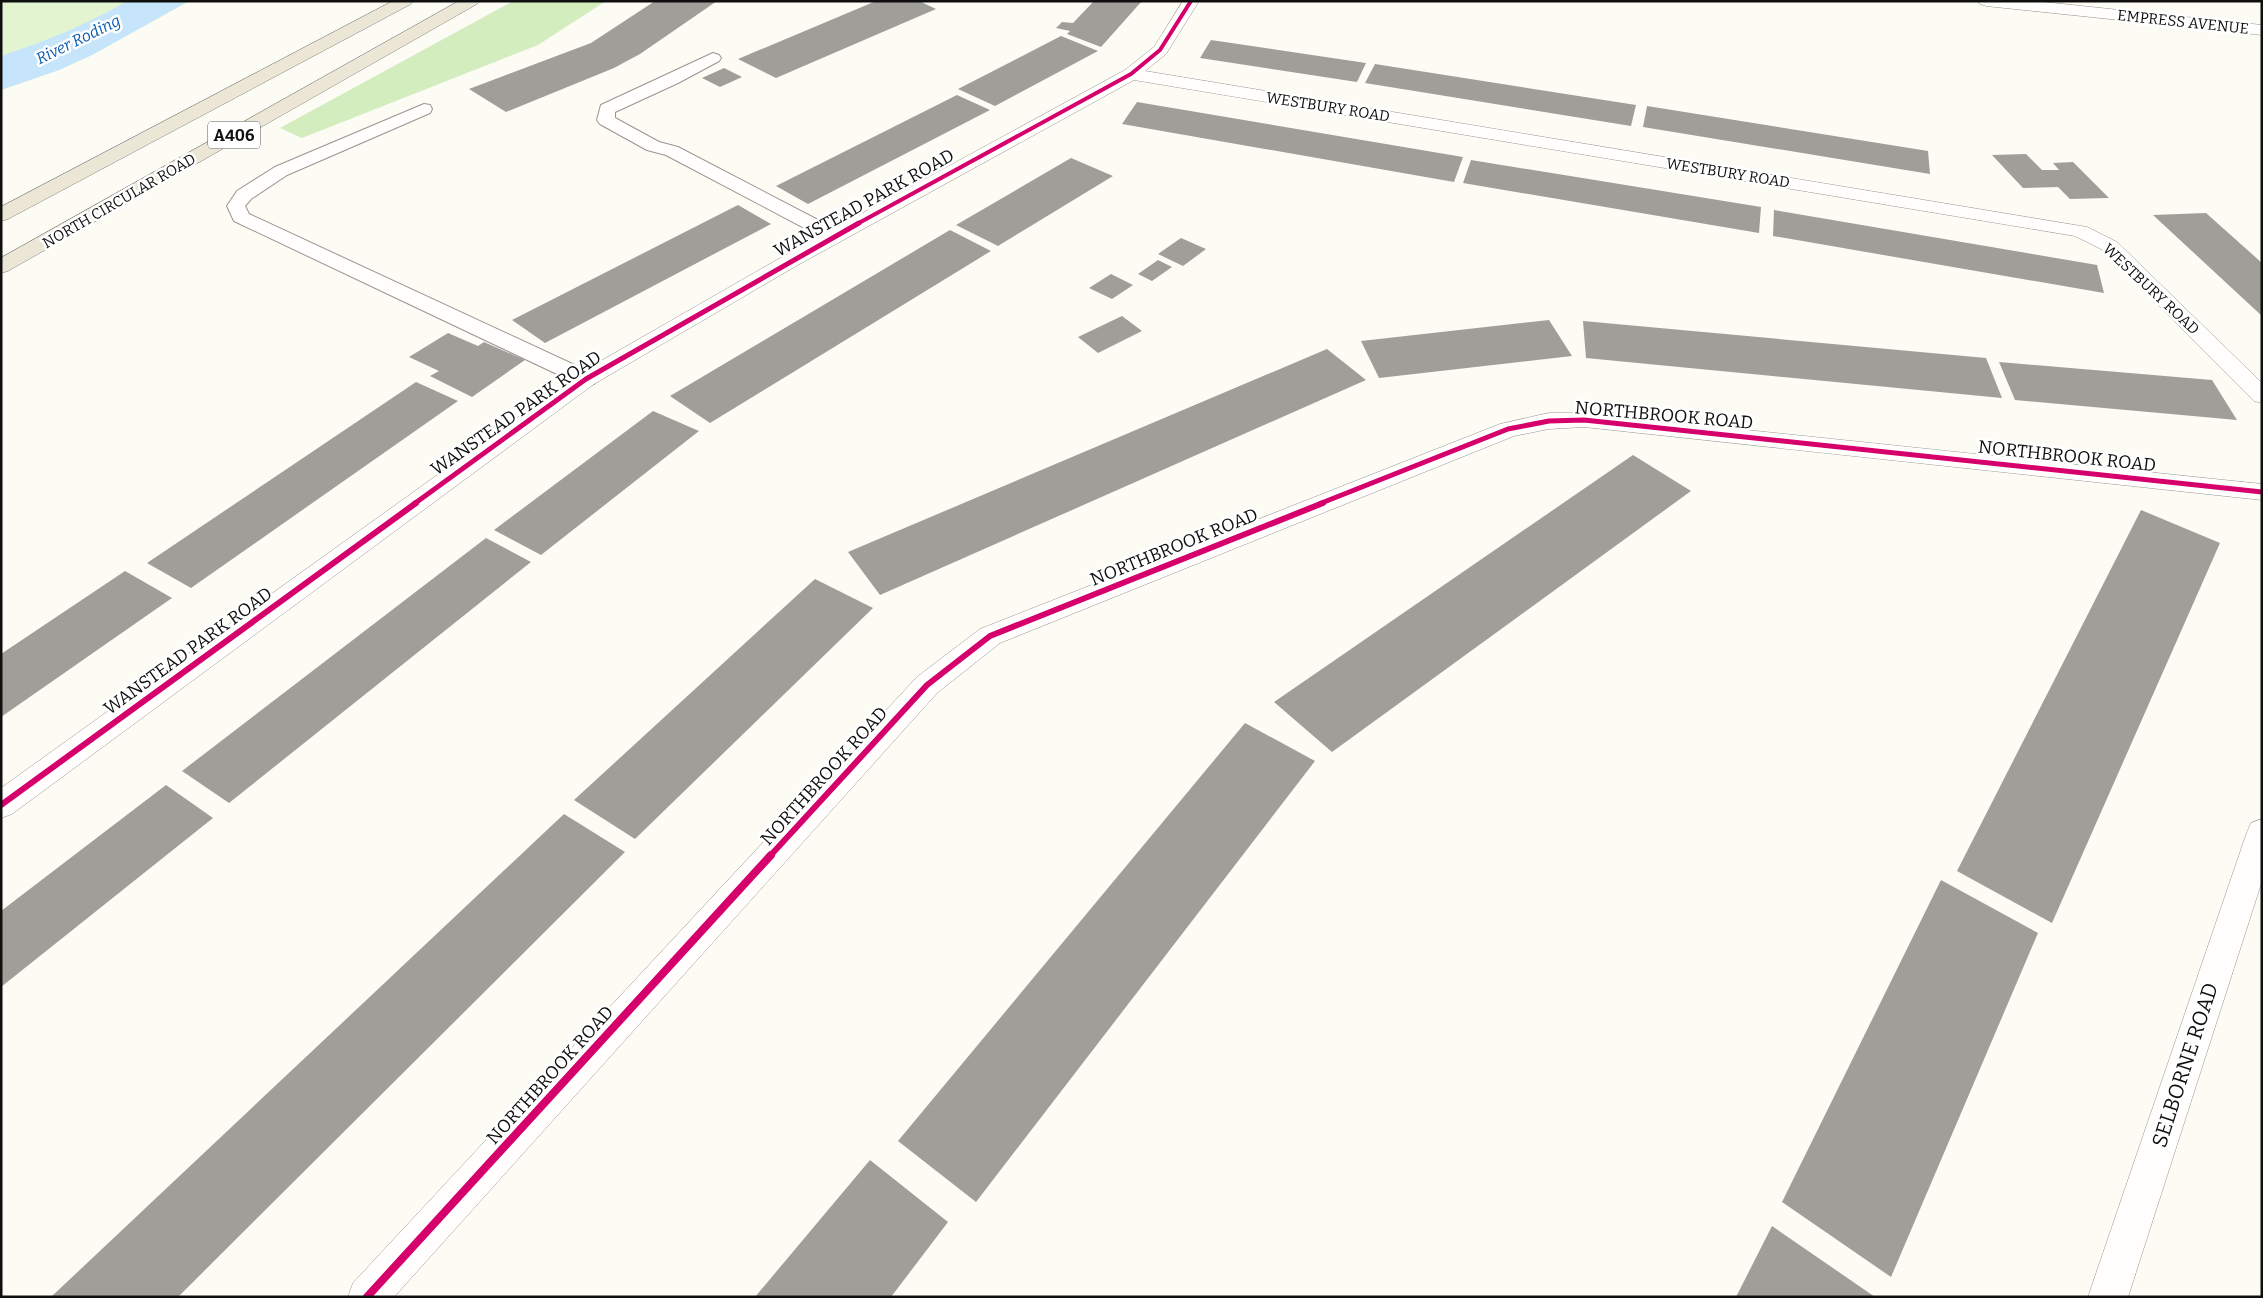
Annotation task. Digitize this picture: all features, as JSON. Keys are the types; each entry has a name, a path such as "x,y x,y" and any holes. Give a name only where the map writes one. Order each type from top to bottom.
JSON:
{"highway":[{"name":"A406","path":"1,215 405,1"},
{"name":"NORTH CIRCULAR ROAD","path":"1,267 469,2"}],"street":[{"name":"WANSTEAD PARK ROAD","path":"1,805 586,379 685,319 1132,74 1160,50 1191,1"},
{"name":"EMPRESS AVENUE","path":"1986,1 2262,30"},
{"name":"WESTBURY ROAD","path":"1132,74 2080,231 2110,246 2262,396"},
{"name":"NORTHBROOK ROAD","path":"367,1297 927,685 990,636 1508,429 1549,421 1584,420 2262,492"},
{"name":"SELBORNE ROAD","path":"2108,1297 2262,832"}],"lane":[{"path":"713,58 672,80 606,109 606,120 653,146 672,151 834,236"},
{"path":"424,109 281,171 244,196 236,206 241,216 586,379"}],"green space":[{"path":"1,1 189,1 92,55 59,70 1,90"},
{"path":"513,1 606,1 538,45 302,138 280,128"}],"water":[{"name":"River Roding","path":"127,1 189,1 92,55 59,70 1,90 1,56 66,32"}],"building":[{"path":"655,1 717,1 640,54 614,68 506,112 469,89 591,43"},
{"path":"876,1 919,1 936,9 776,78 738,59"},
{"path":"1094,1 1142,1 1101,47 1067,34 1070,31 1056,28 1062,22 1073,23"},
{"path":"1061,36 1098,51 995,106 958,89"},
{"path":"1211,40 1366,63 1357,82 1200,58"},
{"path":"1375,64 1636,105 1631,126 1365,83"},
{"path":"724,68 742,77 720,87 702,78"},
{"path":"957,95 990,110 808,204 776,186"},
{"path":"1137,102 1463,157 1454,182 1122,124"},
{"path":"1647,106 1928,151 1930,174 1643,127"},
{"path":"2026,154 2042,170 2059,170 2053,163 2073,162 2109,198 2070,199 2058,187 2023,188 1992,155"},
{"path":"1071,158 1113,176 998,246 956,225"},
{"path":"1471,160 1761,207 1759,233 1463,183"},
{"path":"738,205 771,224 545,343 512,320"},
{"path":"1774,210 2097,265 2104,293 1773,236"},
{"path":"2206,213 2262,263 2262,316 2153,215"},
{"path":"950,230 991,251 710,423 670,396"},
{"path":"1181,238 1206,249 1183,266 1158,254"},
{"path":"1158,260 1172,267 1152,281 1138,274"},
{"path":"1111,274 1133,285 1112,299 1089,288"},
{"path":"1122,316 1142,331 1098,353 1078,337"},
{"path":"1549,320 1572,356 1379,378 1361,341"},
{"path":"1583,321 1986,358 2002,398 1586,358"},
{"path":"448,333 478,346 484,342 525,360 472,397 430,376 439,371 409,357"},
{"path":"1327,349 1366,380 880,595 848,552"},
{"path":"1999,362 2212,380 2237,420 2015,400"},
{"path":"416,382 458,401 191,588 147,563"},
{"path":"653,411 699,431 541,555 494,530"},
{"path":"1633,455 1691,491 1332,752 1274,702"},
{"path":"2141,510 2220,543 2052,923 1957,871"},
{"path":"486,538 531,562 229,803 182,771"},
{"path":"125,571 172,598 1,717 1,654"},
{"path":"815,579 873,608 635,839 574,800"},
{"path":"1245,723 1315,761 976,1202 898,1141"},
{"path":"166,785 213,818 1,987 1,911"},
{"path":"564,814 625,852 178,1297 51,1297"},
{"path":"1941,880 2038,933 1891,1277 1782,1202"},
{"path":"870,1160 948,1222 891,1297 755,1297"},
{"path":"1772,1226 1875,1297 1736,1297"}],"cycle path":[{"path":"1,805 586,379 789,262 1131,74 1160,50 1191,1"},
{"path":"367,1297 927,685 990,636 1508,429 1549,421 1584,420 2262,492"}]}
